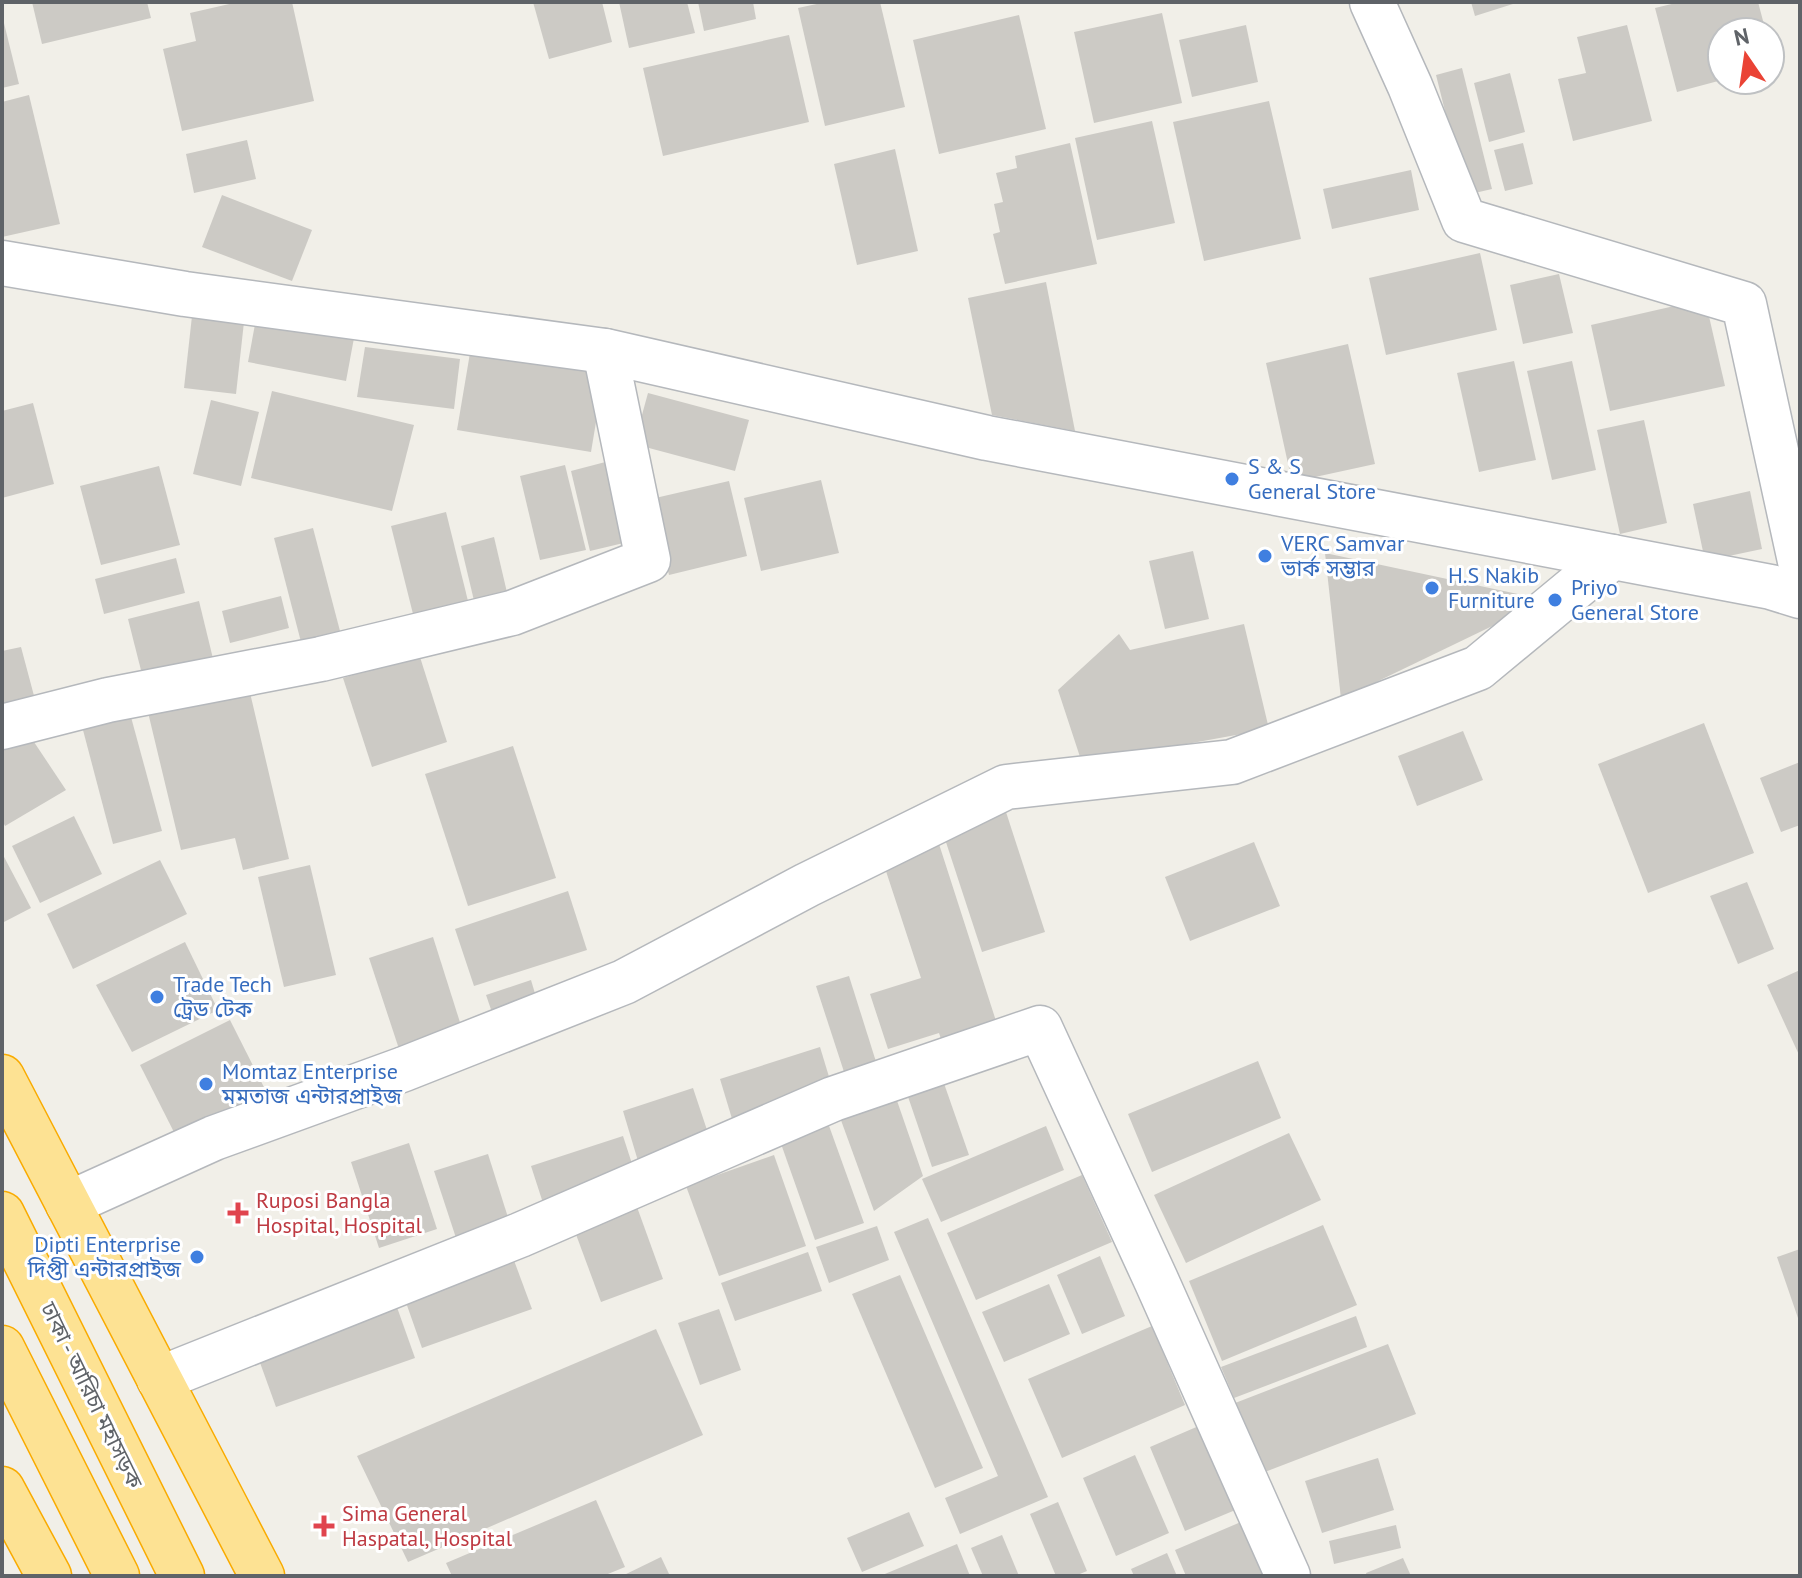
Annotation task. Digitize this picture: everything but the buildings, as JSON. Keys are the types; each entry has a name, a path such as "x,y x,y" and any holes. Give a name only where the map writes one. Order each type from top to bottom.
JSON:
{"highway":[{"path":"2,1077 262,1576"},
{"name":"ঢাকা - আরিচা মহাসড়ক","path":"2,1214 182,1576"},
{"path":"2,1348 117,1576"},
{"path":"2,1489 49,1576"}],"street":[{"path":"1372,2 1464,220 1744,304 1800,561"},
{"path":"2,263 185,294 605,351 987,438 1771,587 1800,596"},
{"path":"2,727 108,700 321,659 512,613 648,560 605,351"},
{"path":"68,1204 214,1138 404,1069 624,982 807,885 1006,787 1232,762 1478,668 1612,557"},
{"path":"159,1379 520,1235 833,1099 1040,1028 1288,1576"}],"place":[{"name":"S & S General Store","path":"1232,479"},
{"name":"VERC Samvar ভার্ক সম্ভার","path":"1265,556"},
{"name":"H.S Nakib Furniture","path":"1432,588"},
{"name":"Priyo General Store","path":"1555,600"},
{"name":"Trade Tech ট্রেড টেক","path":"157,997"},
{"name":"Momtaz Enterprise মমতাজ এন্টারপ্রাইজ","path":"206,1084"},
{"name":"Ruposi Bangla Hospital, Hospital","path":"238,1213"},
{"name":"Dipti Enterprise দিপ্তী এন্টারপ্রাইজ","path":"197,1257"},
{"name":"Sima General Haspatal, Hospital","path":"324,1526"}]}
